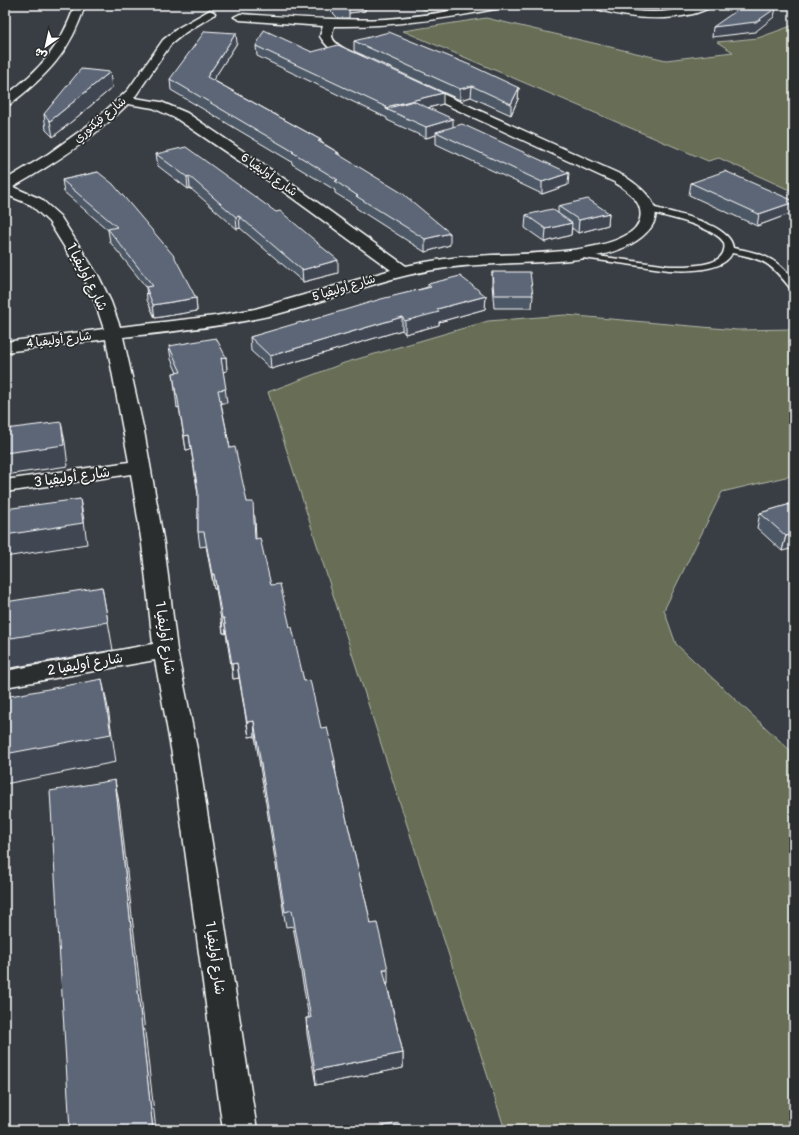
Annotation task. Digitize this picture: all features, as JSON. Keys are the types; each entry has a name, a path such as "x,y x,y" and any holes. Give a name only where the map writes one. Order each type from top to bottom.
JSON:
{"street":[{"path":"5,102 42,71 59,52 70,34 80,5"},
{"path":"219,13 329,23 379,22 413,20 500,5"},
{"path":"594,5 620,12 648,15 687,12 706,5"},
{"name":"شارع فيكتوري","path":"5,186 38,167 87,132 125,100 138,86 166,44 177,35 219,13 246,15 249,8 296,21"},
{"path":"400,9 413,20"},
{"path":"329,23 326,36 331,44 341,51 375,67"},
{"path":"402,80 619,179 640,193 646,201 649,209"},
{"name":"شارع أوليفيا 6","path":"125,100 156,105 182,116 281,183 404,271"},
{"name":"شارع أوليفيا 1","path":"5,190 36,202 55,219 91,277 103,302 114,334 134,431 153,544 165,650 185,754 240,1130"},
{"name":"شارع أوليفيا 5","path":"114,334 253,314 404,271 479,260 575,255 597,251 616,245 632,237 642,229 648,219 649,209"},
{"name":"شارع أوليفيا 4","path":"5,347 114,334"},
{"name":"شارع أوليفيا 3","path":"5,486 139,467"},
{"name":"شارع أوليفيا 2","path":"5,679 165,650"}],"lane":[{"path":"649,209 711,229 725,239 729,244 729,250 757,256 776,265 794,287"},
{"name":"شارع أوليفيا 5","path":"575,255 684,269 697,268 715,263 726,256 729,250"}],"green space":[{"path":"417,5 472,5 438,10 424,10"},
{"path":"486,18 666,60 733,52 717,42 758,38 794,25 794,192 719,158 708,161 403,31"},
{"path":"565,315 737,330 794,329 794,475 722,492 664,610 676,644 794,754 794,1130 505,1130 268,392 344,363 488,321"}],"building":[{"path":"334,5 346,5 349,8 337,8"},
{"path":"744,5 760,5 776,8 756,22 713,27"},
{"path":"264,30 312,52 338,45 443,93 386,107 256,46"},
{"path":"205,31 236,33 207,77 321,140 318,141 402,193 450,233 425,239 356,196 358,196 335,181 338,180 292,152 294,152 170,79"},
{"path":"389,32 470,65 519,88 511,104 472,86 460,89 354,41"},
{"path":"81,69 110,72 50,121 44,114"},
{"path":"413,101 453,119 426,127 386,109"},
{"path":"462,124 569,173 542,182 436,132"},
{"path":"186,147 276,212 280,211 338,260 302,270 239,216 236,217 189,176 187,177 156,154"},
{"path":"725,171 794,202 759,214 691,183"},
{"path":"98,172 113,184 174,256 196,298 153,305 146,287 153,286 108,229 117,227 62,180"},
{"path":"588,199 609,213 579,220 558,206"},
{"path":"552,209 572,223 546,229 526,215"},
{"path":"492,272 530,272 533,295 494,295"},
{"path":"460,276 486,296 437,309 439,312 405,321 402,317 270,356 250,337 381,299 431,287 428,284"},
{"path":"216,338 226,357 221,358 226,389 218,390 230,448 235,447 247,502 253,502 255,539 260,538 271,585 280,584 290,627 292,627 304,681 310,680 321,728 327,727 335,761 333,761 371,924 377,923 388,969 383,969 403,1053 315,1070 306,1018 311,1018 292,910 285,912 254,721 247,722 237,663 232,664 224,618 222,618 204,532 198,532 198,491 189,435 184,436 173,373 181,372 169,346"},
{"path":"61,422 64,445 5,453 5,429"},
{"path":"80,499 83,523 5,535 5,509"},
{"path":"794,503 794,534 786,536 760,513"},
{"path":"102,587 108,622 5,639 5,602"},
{"path":"102,679 111,734 5,754 5,697"},
{"path":"115,780 153,1130 70,1130 50,791"},
{"path":"399,1123 401,1130 365,1130"}]}
